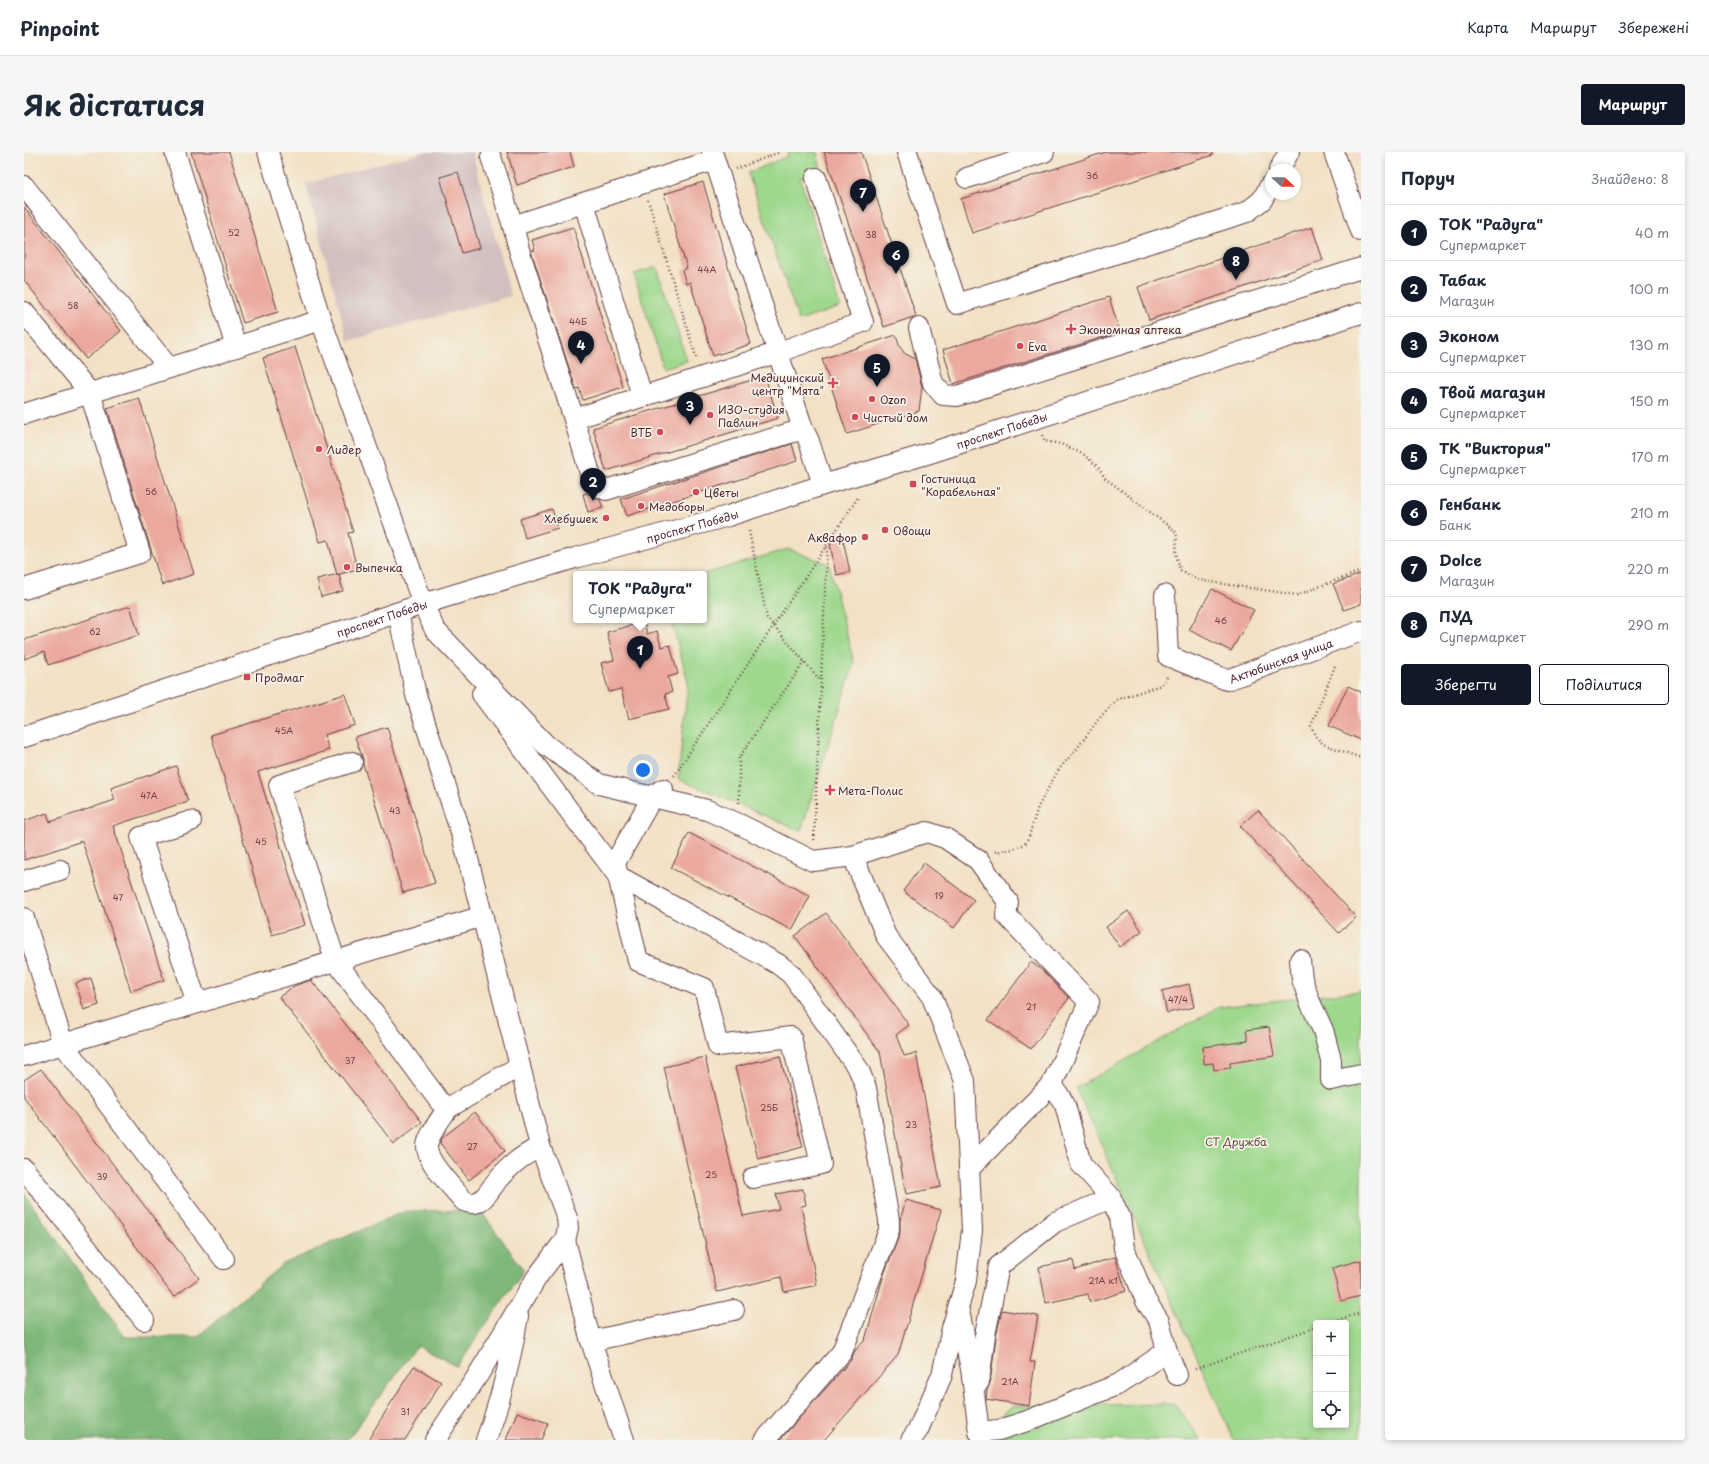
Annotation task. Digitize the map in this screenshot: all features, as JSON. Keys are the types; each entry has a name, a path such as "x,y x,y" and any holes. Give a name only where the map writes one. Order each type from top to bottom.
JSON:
{"street":[{"path":"175,152 236,347"},
{"path":"268,152 321,320 423,604 434,630 618,876 778,964 791,974 859,1070 866,1088 889,1220 889,1230 842,1352 765,1440"},
{"path":"907,152 956,304 1247,212 1262,200 1265,195"},
{"path":"967,178 1044,152"},
{"path":"1282,164 1288,152"},
{"path":"1334,152 1355,197 1361,231"},
{"path":"491,157 520,253 574,419 592,480 595,485 606,490 803,429"},
{"path":"513,226 715,162 779,352 803,429 809,441 823,485"},
{"path":"574,419 779,352 863,322 816,178"},
{"path":"24,186 169,368"},
{"path":"584,203 642,396"},
{"path":"919,328 933,383 943,395 956,396 1361,268"},
{"path":"24,312 90,393 140,553 24,589"},
{"name":"проспект Победы","path":"24,737 423,604 574,558 728,516 823,485 927,454 1361,313"},
{"path":"24,414 321,320"},
{"name":"Актюбинская улица","path":"1165,595 1168,656 1227,680 1361,631"},
{"path":"398,613 416,695 463,839 540,1146 567,1218 568,1228 565,1240 537,1277 478,1375 435,1440"},
{"path":"434,630 546,745 599,784 660,792 739,824 814,861 853,856 927,832 945,838 978,860 1008,902 1006,915 1089,1002 1052,1084 969,1169"},
{"path":"352,762 280,785 335,960 440,1102 448,1108"},
{"path":"660,792 615,863 638,960 704,988 718,1046 790,1037 821,1164 753,1178"},
{"path":"190,820 141,837 196,1003"},
{"path":"853,856 886,936 932,997 965,1082 972,1230 966,1281 952,1328 942,1376 918,1430 911,1440"},
{"path":"24,882 60,870"},
{"path":"24,1056 483,916"},
{"path":"24,918 63,1044 224,1259"},
{"path":"1300,960 1302,979 1310,1002 1323,1030 1331,1060 1331,1080 1361,1074"},
{"path":"520,1066 448,1108 435,1128 427,1145 429,1158 464,1201 470,1204 476,1203 489,1194 498,1179 516,1161 540,1146"},
{"path":"1052,1084 1065,1105 1081,1164 1111,1198 1120,1217 1124,1248 1146,1301 1159,1321 1167,1351 1177,1375"},
{"path":"24,1169 144,1320"},
{"path":"978,1437 979,1387 982,1356 999,1266 1055,1222 1111,1198"},
{"path":"565,1240 591,1341 624,1440"},
{"path":"486,1440 512,1355 520,1304"},
{"path":"958,1307 971,1369 978,1437"},
{"path":"591,1341 734,1310"},
{"path":"978,1437 1068,1406 1119,1384 1167,1351"}],"path":[{"path":"715,162 780,152"},
{"path":"649,196 648,203 701,377"},
{"path":"1042,435 1045,441 1061,444 1083,454 1097,466 1105,478 1175,531 1177,536 1176,553 1180,570 1198,580 1297,595 1361,571"},
{"path":"660,792 859,496"},
{"path":"749,531 767,618 821,682"},
{"path":"814,861 827,545"},
{"path":"739,824 739,758 804,662"},
{"path":"989,852 1014,849 1025,844 1045,791 1059,769 1085,739 1098,720 1116,700 1161,685 1181,662"},
{"path":"1335,666 1311,726 1316,737 1323,744 1361,758"},
{"path":"1336,1320 1361,1313"},
{"path":"1177,1375 1313,1328"}],"shaded area":[{"path":"423,152 472,152 511,296 348,341 306,184"},
{"path":"1351,152 1361,152 1361,160 1355,163"},
{"path":"24,354 34,368 24,388"}],"green space":[{"path":"788,152 817,152 821,170 800,178 840,307 799,321 748,173 788,156"},
{"path":"657,267 687,361 663,368 634,274"},
{"path":"788,549 829,564 854,663 801,831 678,779 688,682 672,623 707,623 707,573"},
{"name":"СТ Дружба","path":"1361,991 1361,1440 1234,1440 1076,1088 1219,1007"},
{"path":"24,1193 125,1337 197,1337 283,1264 405,1211 480,1210 524,1270 457,1366 417,1346 351,1435 345,1440 24,1440"},
{"path":"1175,1404 1201,1440 970,1440 1012,1406"}],"building":[{"path":"191,152 229,152 278,312 243,323"},
{"path":"507,152 570,152 574,167 517,185"},
{"path":"824,152 861,152 916,316 884,327"},
{"path":"1106,152 1213,152 1213,155 972,233 961,199"},
{"path":"458,172 480,248 462,253 440,177"},
{"path":"703,182 751,344 713,356 690,282 686,284 682,270 687,268 664,194"},
{"path":"24,207 121,331 86,359 24,280"},
{"path":"573,227 623,387 583,400 579,388 576,389 531,251 535,250 532,240"},
{"path":"1312,227 1323,260 1149,320 1138,287"},
{"path":"1109,297 1120,332 953,384 943,350"},
{"path":"896,335 899,345 904,353 915,359 922,387 919,411 847,434 822,359"},
{"path":"295,347 353,532 348,533 357,569 337,575 328,540 320,542 263,358"},
{"path":"765,376 778,418 606,471 593,428"},
{"path":"139,398 194,574 162,585 107,408"},
{"path":"792,444 797,461 627,516 621,499"},
{"path":"587,493 600,500 603,508 588,512 583,494"},
{"path":"552,509 558,528 525,538 520,519"},
{"path":"843,540 850,572 836,575 830,543"},
{"path":"339,574 343,591 321,597 317,579"},
{"path":"1361,574 1361,604 1344,610 1333,584"},
{"path":"1212,589 1254,610 1231,651 1189,630"},
{"path":"130,606 139,635 48,665 44,652 24,659 24,640"},
{"path":"644,623 647,634 657,631 661,647 670,645 678,674 668,677 672,692 665,694 669,709 629,719 621,689 609,692 601,663 614,660 607,632"},
{"path":"1348,686 1361,692 1361,740 1329,726"},
{"path":"345,694 355,725 324,735 329,750 258,772 305,925 272,935 211,735"},
{"path":"387,727 435,883 403,893 355,737"},
{"path":"176,766 188,801 113,826 164,980 131,991 82,841 24,860 24,821 47,813 50,822 115,800 111,788"},
{"path":"1258,810 1356,917 1339,933 1240,826"},
{"path":"689,833 810,896 792,930 671,868"},
{"path":"924,863 974,900 954,928 903,891"},
{"path":"1128,911 1142,931 1120,947 1106,927"},
{"path":"826,913 909,1025 896,1035 904,1056 916,1053 941,1187 906,1194 880,1052 795,936"},
{"path":"1031,962 1042,970 1069,998 1031,1049 988,1020"},
{"path":"91,978 99,1005 84,1010 76,983"},
{"path":"311,980 422,1122 394,1144 279,997 294,986"},
{"path":"1189,984 1194,1007 1167,1013 1162,991"},
{"path":"1269,1027 1274,1056 1230,1063 1230,1068 1214,1070 1213,1063 1204,1064 1203,1047 1248,1041 1246,1030"},
{"path":"780,1056 803,1147 758,1159 735,1067"},
{"path":"705,1057 743,1216 779,1209 776,1194 803,1189 806,1205 801,1206 817,1285 784,1292 781,1277 717,1292 664,1067"},
{"path":"41,1069 199,1278 174,1297 24,1097 24,1080"},
{"path":"475,1112 505,1151 469,1180 440,1143 442,1138"},
{"path":"906,1200 941,1210 898,1355 824,1440 780,1440 851,1360 854,1352 865,1340 884,1274 900,1234 900,1220"},
{"path":"1115,1257 1126,1291 1090,1302 1088,1294 1046,1303 1039,1267 1073,1260 1075,1270"},
{"path":"1361,1260 1361,1296 1341,1301 1332,1268"},
{"path":"1002,1310 1038,1316 1030,1362 1035,1362 1029,1406 986,1399"},
{"path":"414,1366 441,1382 405,1440 368,1440"},
{"path":"517,1412 548,1423 541,1440 506,1440"}],"place":[{"name":"Dolce","path":"863,212"},
{"name":"Генбанк","path":"896,274"},
{"name":"ПУД","path":"1236,280"},
{"name":"Экономная аптека","path":"1071,329"},
{"name":"Eva","path":"1020,346"},
{"name":"Твой магазин","path":"581,364"},
{"name":"Медицинский центр \"Мята\"","path":"833,383"},
{"name":"ТК \"Виктория\"","path":"877,387"},
{"name":"Ozon","path":"872,399"},
{"name":"ИЗО-студия Павлин","path":"710,415"},
{"name":"Чистый дом","path":"855,417"},
{"name":"Эконом","path":"690,425"},
{"name":"ВТБ","path":"660,432"},
{"name":"Лидер","path":"319,449"},
{"name":"Гостиница \"Корабельная\"","path":"913,484"},
{"name":"Цветы","path":"696,492"},
{"name":"Табак","path":"593,501"},
{"name":"Медоборы","path":"641,506"},
{"name":"Хлебушек","path":"606,518"},
{"name":"Овощи","path":"885,530"},
{"name":"Аквафор","path":"865,537"},
{"name":"Выпечка","path":"347,567"},
{"name":"ТОК \"Радуга\"","path":"640,669"},
{"name":"Продмаг","path":"247,677"},
{"name":"Мета-Полис","path":"830,790"}]}
